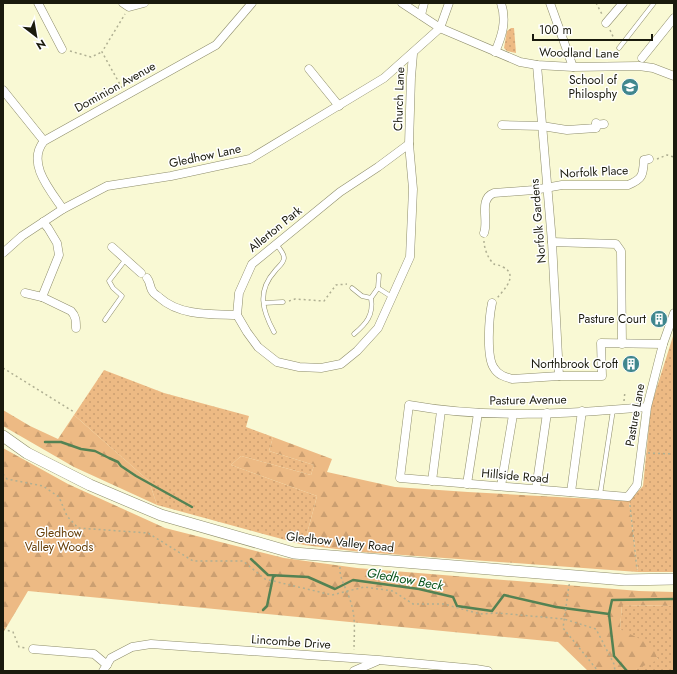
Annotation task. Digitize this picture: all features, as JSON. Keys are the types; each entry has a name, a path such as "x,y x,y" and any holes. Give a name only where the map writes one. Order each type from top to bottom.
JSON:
{"street":[{"path":"38,3 62,49"},
{"path":"126,5 144,3"},
{"name":"Dominion Avenue","path":"44,141 216,45 252,3"},
{"name":"Woodland Lane","path":"402,3 440,28 520,62 537,65 573,67 639,66 654,68 674,76"},
{"path":"421,15 424,3"},
{"path":"440,28 449,3"},
{"path":"495,52 503,34 504,18 502,3"},
{"path":"550,3 573,67"},
{"path":"606,23 623,3"},
{"path":"642,58 674,18"},
{"name":"Gledhow Lane","path":"3,253 22,236 62,208 107,186 171,176 250,159 384,78 413,54 440,28"},
{"name":"Church Lane","path":"409,144 410,77 413,54"},
{"name":"Norfolk Gardens","path":"537,65 552,242 559,376"},
{"path":"309,69 339,106"},
{"path":"3,90 44,141 38,152 39,170 42,178 62,208"},
{"path":"502,125 542,126 567,130 596,128 599,124"},
{"path":"112,247 150,282 152,292 166,304 184,310 207,314 238,315 247,332 258,347 278,362 299,367 321,368 341,364 357,351 378,328 410,257 413,189 409,144"},
{"name":"Allerton Park","path":"238,315 239,293 252,264 340,192 409,144"},
{"name":"Norfolk Place","path":"484,233 486,222 485,203 491,194 534,190 562,185 628,185 637,181 643,174 644,160 648,159"},
{"path":"42,297 59,255 57,243 43,222"},
{"path":"552,242 616,244 621,251 622,344"},
{"path":"25,293 42,297 71,311 76,319 76,328"},
{"path":"492,303 489,316 490,360 493,368 498,373 504,377 512,379 559,376 602,376 601,343 662,344"},
{"name":"Pasture Lane","path":"628,497 637,485 647,407 662,344 674,313"},
{"name":"Pasture Avenue","path":"400,478 409,405 441,411 513,414 613,410 647,407"},
{"path":"432,481 441,411"},
{"path":"571,492 582,411"},
{"path":"467,484 478,412"},
{"path":"536,489 547,413"},
{"path":"501,486 513,414"},
{"name":"Gledhow Valley Road","path":"3,436 27,453 90,485 161,515 294,553 625,580 674,580"},
{"name":"Hillside Road","path":"400,478 628,497"},
{"name":"Lincombe Drive","path":"105,668 112,658 132,647 151,644 354,658 488,671"},
{"path":"33,649 94,654 105,668"},
{"path":"354,671 378,660"}],"lane":[{"path":"618,48 654,3"},
{"path":"274,332 266,315 263,292 267,281 283,262 284,257 276,244"},
{"path":"105,320 122,296 113,288 110,281 126,259"},
{"path":"354,334 369,318 372,308 371,298 378,288 379,275"},
{"path":"352,288 362,296 371,298"},
{"path":"378,288 392,297"},
{"path":"264,303 283,302"},
{"path":"600,495 613,410"}],"path":[{"path":"596,3 618,48"},
{"path":"62,49 91,57 102,52 126,5"},
{"path":"102,52 126,94"},
{"path":"648,159 656,159 667,155 674,157"},
{"path":"484,233 484,244 488,256 494,264 504,267 509,274 510,282 492,303"},
{"path":"283,302 295,299 324,301 336,285 347,283 352,288"},
{"path":"3,368 74,412"},
{"path":"624,409 625,391"},
{"path":"641,453 674,454"},
{"path":"3,474 7,478 43,486 59,497 66,516 78,528 148,533 193,561 242,562 265,579 332,595 364,587 393,591 413,604 444,604 480,614 498,613 564,619 596,629 614,664 615,671"},
{"path":"628,497 638,572"},
{"path":"341,557 340,573 352,603 354,618 354,658"},
{"path":"576,586 569,585 563,628 598,671"},
{"path":"3,629 13,632 19,647 33,649"}],"green space":[{"path":"514,28 516,53 507,51 504,48 507,31"},
{"path":"674,333 674,572 638,572 629,501 643,486 651,406"},
{"path":"104,370 164,393 249,416 246,427 273,437 269,451 314,465 311,475 241,456 231,465 317,496 304,545 157,505 149,481 74,415"},
{"path":"3,410 30,426 58,439 74,415 149,481 157,505 74,467 3,426"},
{"path":"273,437 332,459 327,472 395,487 629,501 638,572 361,552 304,545 317,496 231,465 241,456 311,475 314,465 269,451"},
{"name":"Gledhow Valley Woods","path":"3,448 68,484 165,528 284,558 357,568 639,591 674,592 674,606 622,605 620,629 642,640 653,648 658,660 636,669 636,671 588,671 558,642 28,591 3,633"},
{"path":"622,605 674,606 674,671 636,671 635,669 658,659 620,629"}],"waterway":[{"name":"Gledhow Beck","path":"45,442 61,442 81,449 95,451 118,462 121,466 136,476 192,507"},
{"name":"Gledhow Beck","path":"251,559 268,575 308,577 335,589 353,580 419,589 453,597 457,606 492,611 504,595 556,607 609,614 614,656 627,671"},
{"path":"263,610 267,606 273,577 275,576"},
{"path":"609,614 612,600 674,599"}],"place":[{"name":"School of Philosphy","path":"630,87"},
{"name":"Pasture Court","path":"659,319"},
{"name":"Northbrook Croft","path":"631,364"}]}
